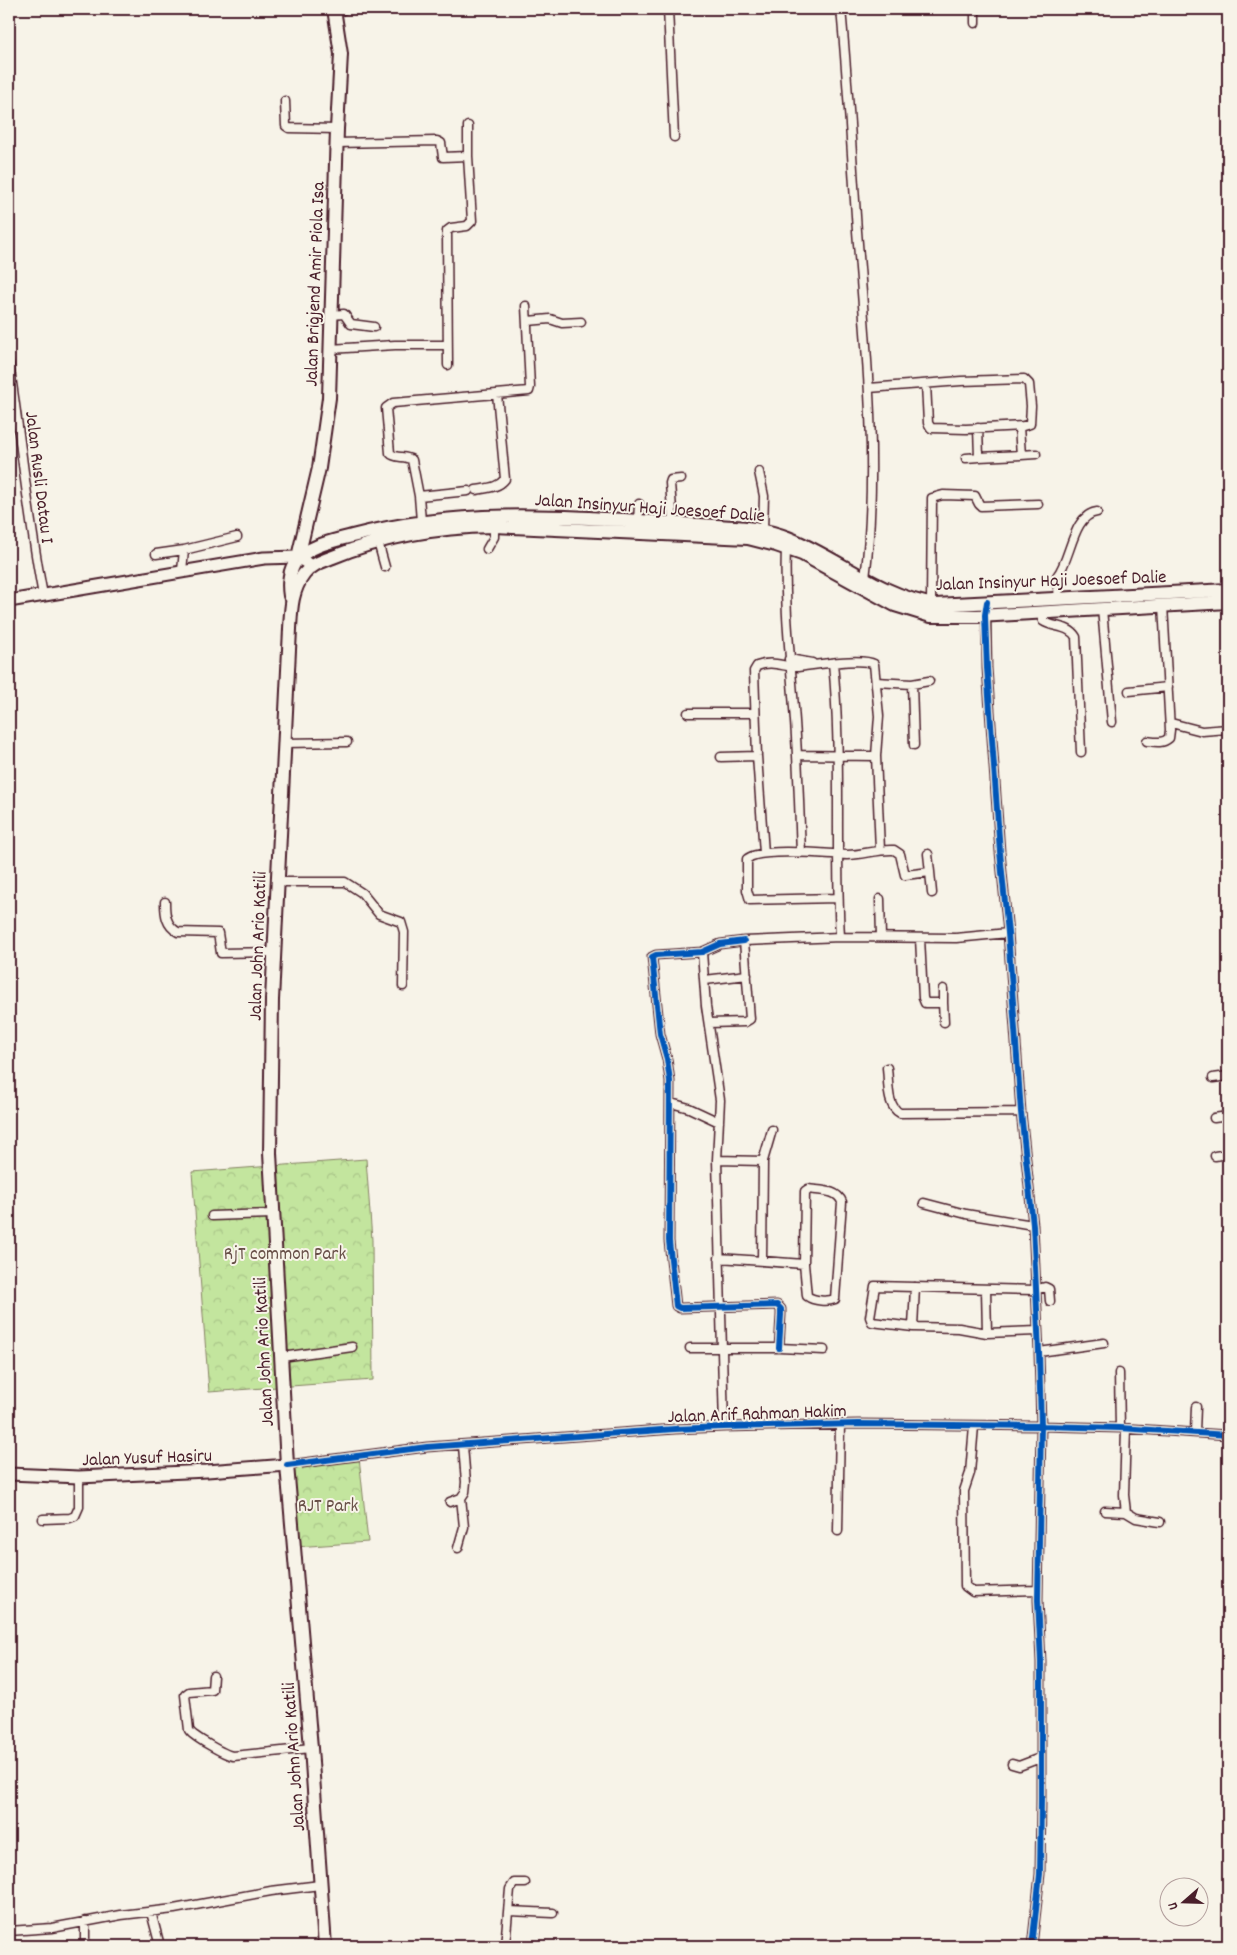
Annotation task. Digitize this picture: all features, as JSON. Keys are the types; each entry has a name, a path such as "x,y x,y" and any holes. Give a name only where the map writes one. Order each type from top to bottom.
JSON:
{"main road":[{"name":"Jalan Brigjend Amir Piola Isa","path":"299,557 320,459 329,398 336,143 341,54 338,10"},
{"name":"Jalan Insinyur Haji Joesoef Dalie","path":"299,557 336,540 421,521 490,516 562,516 673,522 763,530 798,542 865,579 901,596 931,604 956,605 1228,590"},
{"name":"Jalan Insinyur Haji Joesoef Dalie","path":"311,566 352,549 378,542 436,530 466,526 494,526 748,538 802,554 872,594 931,616 985,615 1228,602"},
{"name":"Jalan John Ario Katili","path":"292,606 289,592 290,573 299,557"},
{"name":"Jalan John Ario Katili","path":"311,566 296,587 292,606 274,952 270,1153 287,1465 311,1748 325,1946"}],"street":[{"path":"668,9 674,137"},
{"path":"841,9 869,388 871,438 870,520 865,579"},
{"path":"975,9 976,23"},
{"path":"285,101 286,126 288,128 337,129"},
{"path":"448,365 447,231 451,228 467,226 472,220 468,126"},
{"path":"336,143 437,141 441,143 443,157 468,156"},
{"path":"421,521 419,496 412,460 393,456 390,453 386,408 393,403 525,392 530,389 526,306"},
{"path":"331,315 344,314 351,324 374,327"},
{"path":"528,321 550,319 562,323 581,322"},
{"path":"330,349 395,345 447,345"},
{"name":"Jalan Rusli Datau I","path":"9,363 20,432 34,550 43,595"},
{"path":"869,388 961,381 1026,380 1029,384 1030,424 1019,427 937,429 929,426 926,384"},
{"path":"419,496 494,487 502,484 505,479 497,394"},
{"path":"1019,427 1021,455"},
{"path":"978,428 979,457"},
{"path":"966,458 1036,454"},
{"path":"759,472 764,496 763,530"},
{"path":"673,522 670,482 671,480 681,479"},
{"path":"931,604 932,498 951,495 976,496 978,504 986,507 1038,504"},
{"path":"638,521 639,504"},
{"path":"1059,599 1057,576 1065,565 1071,543 1084,518 1096,512"},
{"path":"487,549 494,537 494,526"},
{"path":"156,554 184,550 238,537"},
{"path":"378,542 385,567"},
{"path":"786,548 785,568 801,853"},
{"path":"182,571 184,550"},
{"path":"9,601 264,558 299,557 311,566"},
{"path":"987,602 985,615 1000,852 1021,1112 1033,1225 1039,1352 1041,1426 1038,1590 1041,1662 1040,1874 1032,1946"},
{"path":"1147,741 1162,742 1169,738 1171,723 1164,605"},
{"path":"1102,609 1112,722"},
{"path":"1040,612 1043,621 1073,632 1076,637 1081,752"},
{"path":"764,854 757,756 754,671 757,666 762,664 790,663 817,665 873,663 879,716 876,756 880,850"},
{"path":"833,663 838,756 838,898 840,937"},
{"path":"876,682 912,684 930,681"},
{"path":"912,684 914,745"},
{"path":"1128,690 1168,687"},
{"path":"688,713 756,713"},
{"path":"1171,723 1202,731 1228,729"},
{"path":"284,743 347,742"},
{"path":"797,755 876,756"},
{"path":"721,757 757,756"},
{"path":"838,898 750,900 747,890 746,861 751,855 764,854 868,854 880,850 894,850 898,852 902,859 903,873 907,876 930,872"},
{"path":"928,854 932,893"},
{"path":"277,882 344,882 362,894 379,914 401,922 404,932 403,986"},
{"path":"880,899 882,937"},
{"path":"164,902 166,918 173,929 178,932 218,933 221,953 274,952"},
{"path":"779,1348 780,1307 773,1305 680,1308 674,1305 669,1241 668,1134 670,1103 668,1059 660,1034 652,957 656,955 702,952 720,944 744,941 840,937 978,937 1008,933"},
{"path":"920,938 924,1001 943,1004"},
{"path":"709,1024 745,1022 750,1019 744,941"},
{"path":"702,952 709,1024 720,1100 717,1160 718,1258 724,1427"},
{"path":"705,980 747,975"},
{"path":"943,989 944,1022"},
{"path":"887,1068 891,1104 895,1111 900,1113 1021,1112"},
{"path":"1212,1078 1228,1076"},
{"path":"670,1103 689,1108 719,1122"},
{"path":"1214,1118 1228,1116"},
{"path":"762,1261 763,1161 772,1130"},
{"path":"1215,1156 1228,1154"},
{"path":"717,1160 763,1161"},
{"path":"808,1189 834,1193 840,1197 842,1202 835,1299 830,1301 807,1296 804,1264 806,1191 808,1189"},
{"path":"924,1203 966,1214 1033,1225"},
{"path":"212,1216 273,1214"},
{"path":"718,1258 804,1264"},
{"path":"1038,1330 987,1333 959,1328 913,1327 872,1322 870,1317 874,1286 986,1290 1035,1290 1044,1287 1049,1289 1050,1301"},
{"path":"913,1327 916,1287"},
{"path":"986,1290 987,1333"},
{"path":"1039,1352 1104,1343"},
{"path":"282,1357 352,1347"},
{"path":"690,1348 824,1350"},
{"path":"1119,1373 1126,1512"},
{"path":"1195,1432 1196,1407"},
{"path":"838,1531 840,1425"},
{"name":"Jalan Arif Rahman Hakim","path":"287,1465 427,1447 724,1427 840,1425 1041,1426 1123,1428 1228,1435"},
{"path":"974,1426 970,1473 964,1491 965,1586 973,1592 1038,1590"},
{"path":"450,1502 461,1498 465,1492 463,1446"},
{"name":"Jalan Yusuf Hasiru","path":"9,1474 79,1477 287,1465"},
{"path":"43,1519 76,1516 79,1507 79,1477"},
{"path":"458,1548 464,1527 461,1498"},
{"path":"1105,1512 1126,1512 1136,1518 1160,1522"},
{"path":"213,1676 212,1690 186,1694 191,1735 222,1754 233,1756 311,1748"},
{"path":"1012,1764 1019,1766 1040,1758"},
{"path":"505,1946 512,1884 526,1883"},
{"path":"9,1931 45,1928 271,1891 320,1885"},
{"path":"509,1911 553,1913"},
{"path":"152,1912 160,1946"},
{"path":"85,1921 85,1946"}],"green space":[{"name":"RjT common Park","path":"366,1159 372,1240 373,1380 209,1392 192,1172"},
{"name":"RJT Park","path":"359,1457 368,1542 295,1547 290,1465"}],"cycle path":[{"path":"987,602 985,615 987,668 1021,1112 1033,1225 1039,1352 1041,1426 1038,1600 1041,1662 1041,1799 1040,1874 1032,1946"},
{"path":"744,941 720,944 702,952 656,955 652,957 660,1034 667,1059 670,1081 669,1241 676,1306 680,1308 777,1305 781,1309 779,1348"},
{"path":"287,1465 427,1447 724,1427 858,1424 1041,1426 1120,1428 1228,1435"}]}
